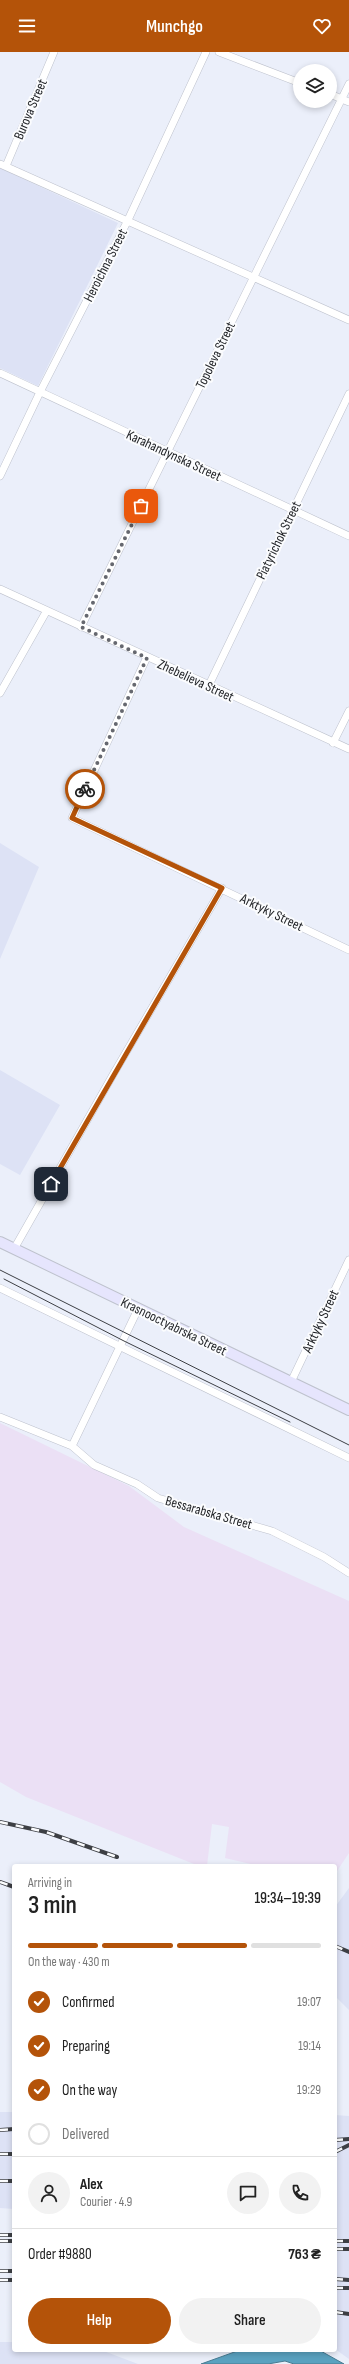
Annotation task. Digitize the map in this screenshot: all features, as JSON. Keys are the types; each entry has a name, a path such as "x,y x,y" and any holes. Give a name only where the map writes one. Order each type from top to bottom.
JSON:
{"main road":[{"name":"Krasnooctyabrska Street","path":"0,1242 349,1410"}],"street":[{"name":"Burova Street","path":"3,164 54,52"},
{"name":"Heroichna Street","path":"0,476 40,392 128,220 206,52"},
{"path":"219,52 293,80"},
{"name":"Topoleva Street","path":"81,627 349,84"},
{"path":"337,96 349,102"},
{"path":"3,164 349,320"},
{"name":"Karahandynska Street","path":"0,373 349,536"},
{"name":"Piatyrichok Street","path":"209,686 292,510 349,394"},
{"name":"Zhebelieva Street","path":"0,589 46,612 349,749"},
{"path":"0,693 46,612"},
{"name":"Arktyky Street","path":"147,658 72,818 222,888 349,950"},
{"path":"333,742 349,711"},
{"path":"14,1249 114,1073 222,888"},
{"name":"Arktyky Street","path":"291,1382 349,1260"},
{"path":"0,1288 349,1458"},
{"path":"72,1446 138,1309"},
{"name":"Bessarabska Street","path":"0,1417 72,1446 94,1465 137,1484 158,1498 272,1530 324,1557 349,1573"}],"shaded area":[{"path":"0,168 118,223 38,386 0,368"},
{"path":"0,843 39,867 0,959"},
{"path":"0,1070 60,1105 20,1175 0,1164"},
{"path":"0,1423 129,1486 184,1527 349,1601 349,1853 337,1871 337,1864 250,1864 225,1858 229,1827 212,1824 207,1864 194,1864 26,1797 0,1782"},
{"path":"349,1888 349,2010 337,1998 337,1904"},
{"path":"0,2112 12,2112 12,2209 0,2208"},
{"path":"337,2115 349,2116 349,2359 337,2350"},
{"path":"0,2342 12,2342 12,2352 106,2352 138,2364 0,2364"}],"water":[{"path":"234,2352 323,2352 344,2364 294,2364 285,2361 268,2364 201,2364"}],"tram line":[{"path":"0,1270 349,1445"},
{"path":"4,1279 124,1341 290,1422"}],"railway":[{"path":"0,1822 46,1832 117,1857"},
{"path":"0,1882 12,1886"},
{"path":"337,1947 349,1952"},
{"path":"0,2130 12,2129"},
{"path":"337,2140 349,2139"},
{"path":"337,2151 349,2145"},
{"path":"0,2154 12,2154"},
{"path":"0,2181 12,2181"},
{"path":"0,2235 12,2235"},
{"path":"0,2241 12,2241"},
{"path":"337,2241 349,2241"},
{"path":"337,2249 349,2249"},
{"path":"0,2271 12,2271"},
{"path":"337,2279 349,2280"},
{"path":"0,2280 12,2280"},
{"path":"337,2288 349,2288"},
{"path":"337,2312 349,2314"}],"way so far":[{"path":"85,789 147,658 81,627 141,506"}],"route":[{"path":"51,1184 222,888 72,818 85,789"}]}
